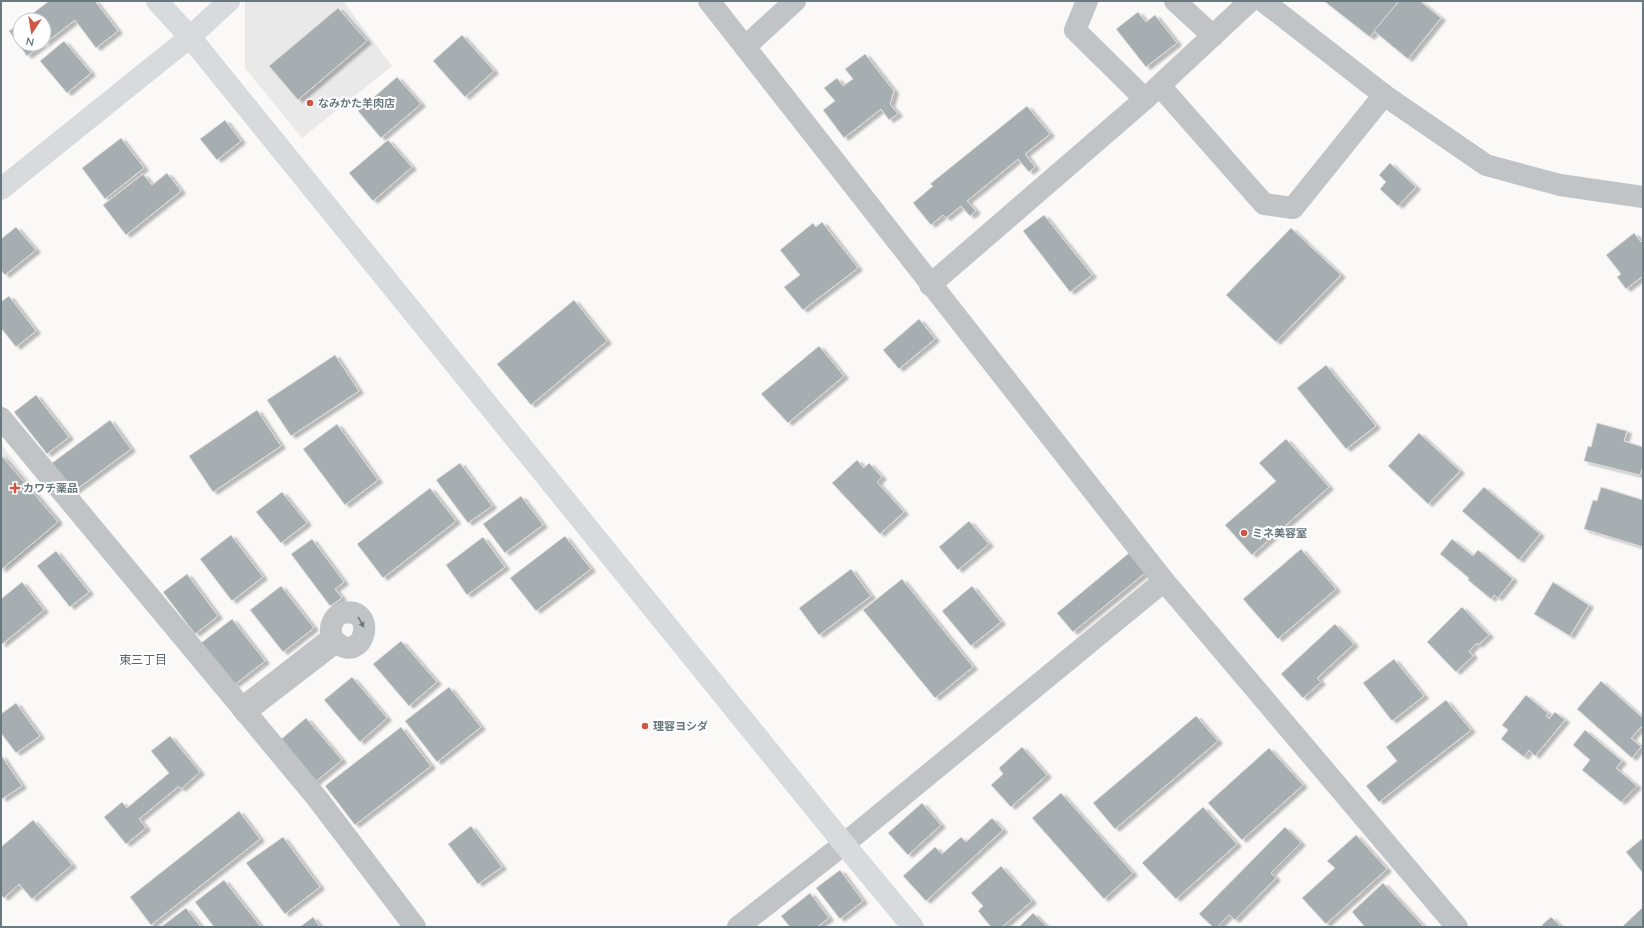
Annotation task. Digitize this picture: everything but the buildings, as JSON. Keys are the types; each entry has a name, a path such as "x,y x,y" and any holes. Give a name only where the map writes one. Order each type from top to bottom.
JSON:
{"street":[{"path":"157,1 190,37 844,844 913,927"},
{"path":"1,189 190,37 229,1"},
{"path":"709,1 930,285 1164,581 1457,927"},
{"path":"745,46 795,1"},
{"path":"1087,1 1075,30 1153,92 1264,204 1293,208 1384,95"},
{"path":"1175,1 1213,36"},
{"path":"930,285 1153,92 1250,1"},
{"path":"1263,1 1384,95 1486,165 1560,184 1643,197"},
{"path":"1,418 317,798 415,927"},
{"path":"738,927 844,844 1164,581"},
{"path":"351,613 360,618 364,625 365,633 359,643 348,647 336,642 243,710 332,638 331,626 340,614 351,613"}],"shaded area":[{"name":"なみかた羊肉店","path":"245,1 343,1 392,66 302,138 245,68"},
{"name":"カワチ薬品","path":"1,444 63,522 1,573"}],"place":[{"name":"なみかた羊肉店","path":"310,103"},
{"name":"カワチ薬品","path":"15,488"},
{"name":"ミネ美容室","path":"1244,533"},
{"name":"理容ヨシダ","path":"645,726"}],"district":[{"name":"東三丁目","path":"143,659"}]}
